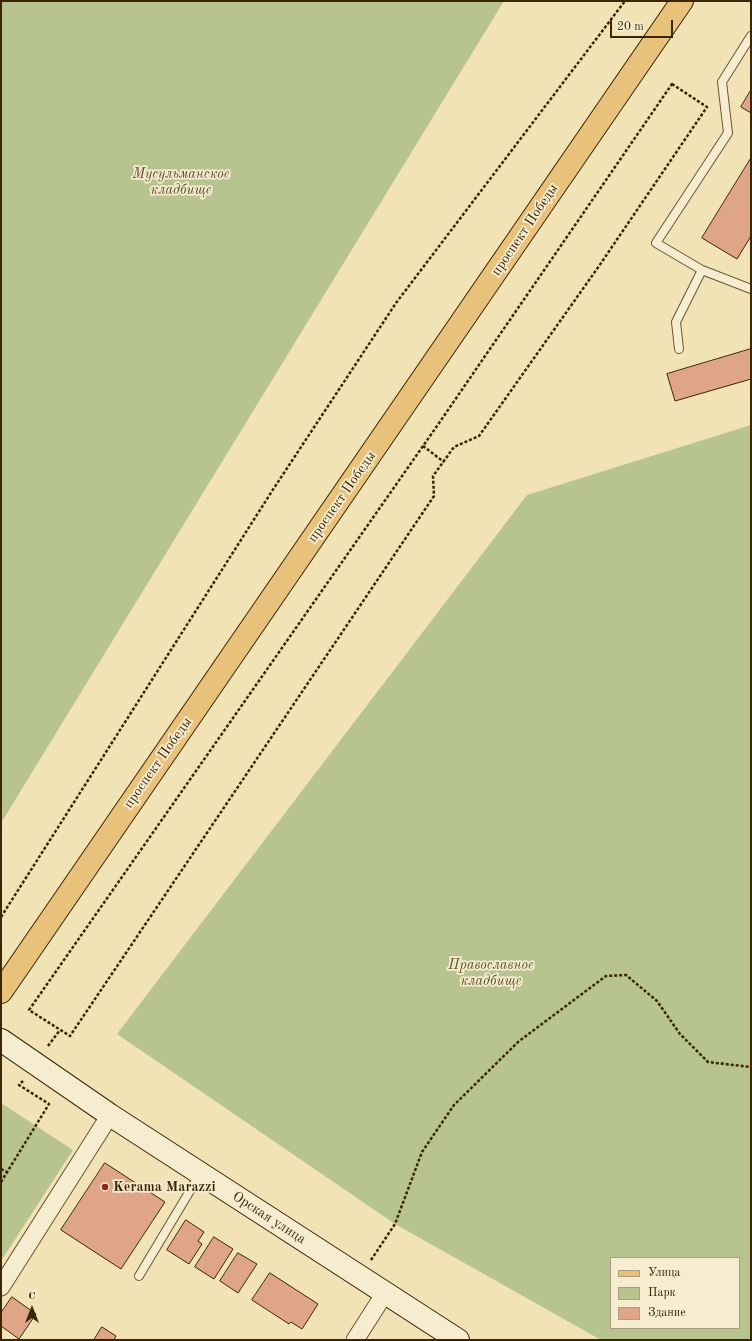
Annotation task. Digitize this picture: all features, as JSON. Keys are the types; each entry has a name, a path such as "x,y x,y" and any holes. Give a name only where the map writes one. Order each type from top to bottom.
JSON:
{"main road":[{"name":"проспект Победы","path":"1,992 682,1"},
{"name":"Орская улица","path":"1,1040 110,1115 458,1340"}],"street":[{"path":"1,1287 110,1115"},
{"path":"355,1340 385,1293"}],"lane":[{"path":"751,36 722,82 728,133 656,243 702,270 751,289"},
{"path":"679,350 676,322 702,270"},
{"path":"139,1276 200,1174"}],"path":[{"path":"1,918 274,488 396,303 625,1"},
{"path":"672,84 707,107 599,266 479,436 454,446 433,476 434,496 70,1036 29,1010 423,446 672,84"},
{"path":"423,446 444,462"},
{"path":"360,1277 395,1224 422,1152 454,1105 518,1042 606,976 626,975 657,1001 680,1034 708,1062 751,1066"},
{"path":"1,1182 48,1104 19,1085"},
{"path":"1,1169 7,1172"}],"green space":[{"name":"Мусульманское кладбище","path":"1,1 504,1 1,823"},
{"name":"Православное кладбище","path":"751,425 751,1340 601,1340 395,1224 117,1034 527,495"},
{"path":"1,1103 73,1150 1,1261"}],"building":[{"path":"751,90 751,113 741,107"},
{"path":"751,158 751,236 737,259 702,238"},
{"path":"751,349 751,379 675,401 667,374"},
{"path":"105,1163 165,1202 121,1269 61,1230"},
{"path":"186,1220 204,1232 198,1241 202,1244 189,1264 167,1250"},
{"path":"214,1237 233,1249 214,1279 195,1267"},
{"path":"238,1253 257,1264 238,1293 220,1281"},
{"path":"270,1273 318,1304 302,1329 291,1322 289,1324 252,1300"},
{"path":"12,1297 36,1314 19,1339 1,1326 1,1313"},
{"path":"102,1327 116,1336 114,1340 94,1340"}],"place":[{"name":"Kerama Marazzi","path":"105,1187"}]}
